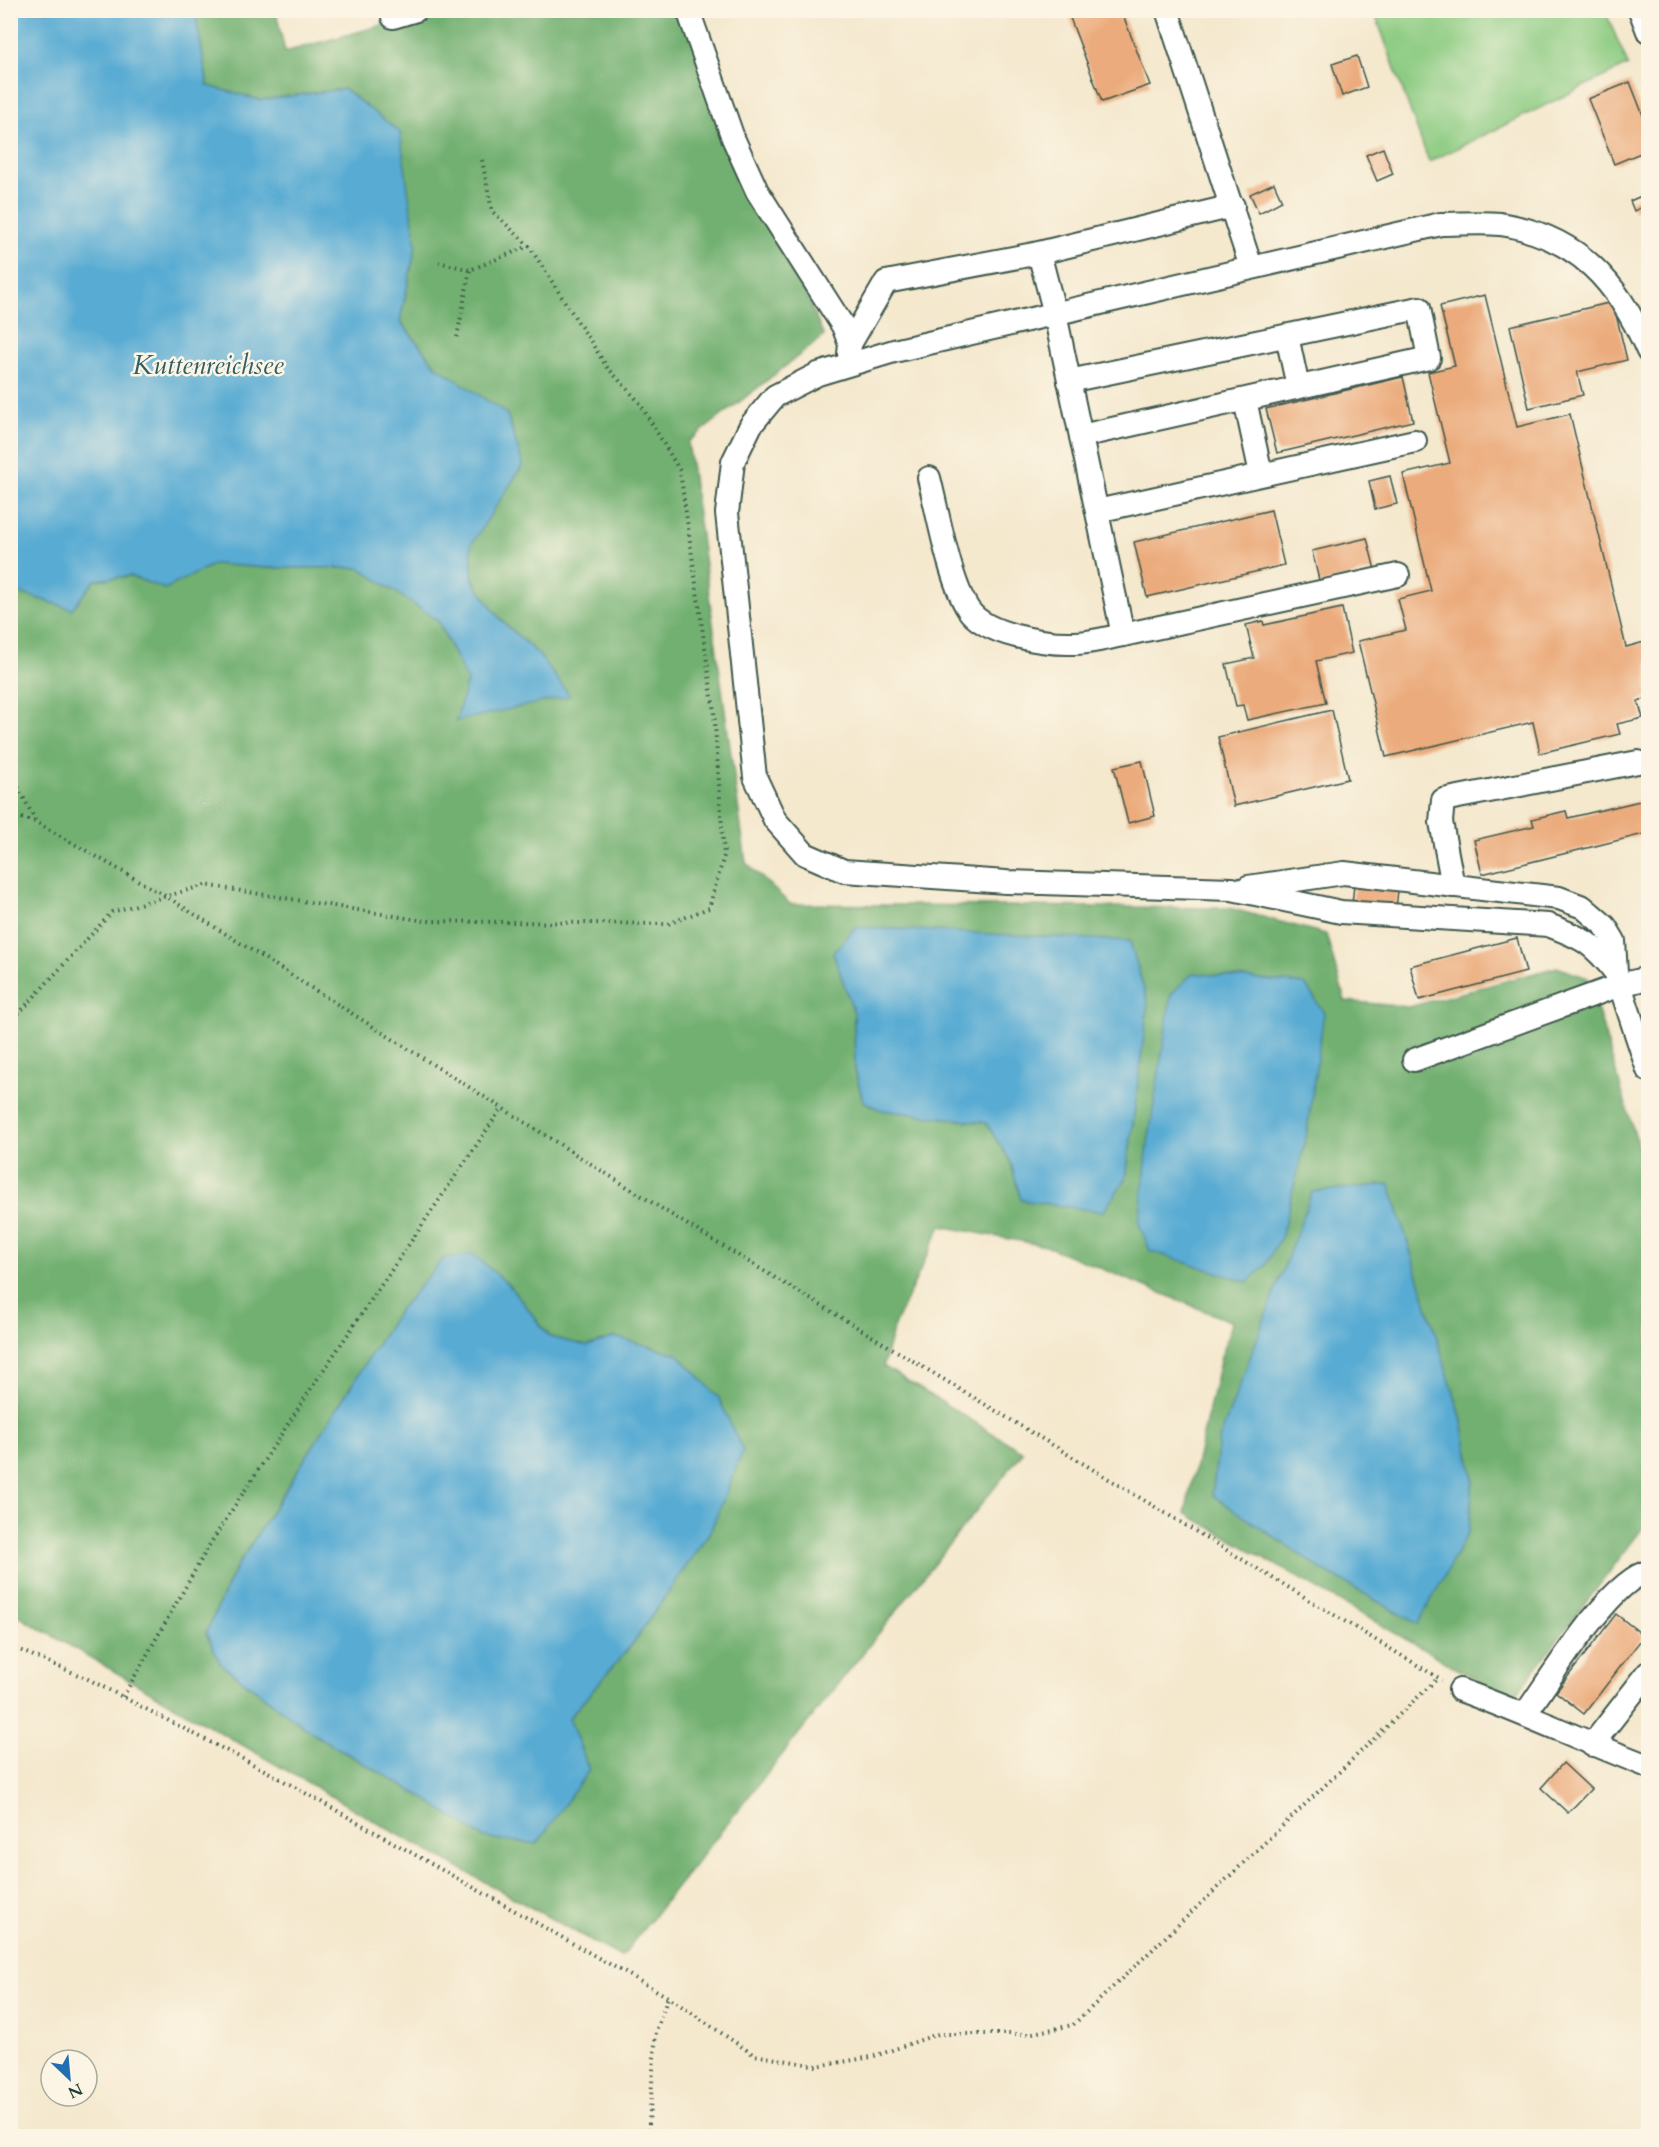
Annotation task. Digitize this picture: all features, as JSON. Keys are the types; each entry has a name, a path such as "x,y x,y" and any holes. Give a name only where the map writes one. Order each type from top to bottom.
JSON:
{"street":[{"path":"393,18 416,10"},
{"path":"688,10 733,138 757,190 843,326 849,354"},
{"path":"1167,10 1233,206 1251,267"},
{"path":"1640,10 1648,31"},
{"path":"849,354 886,282 1039,252 1233,206"},
{"path":"1648,351 1632,313 1607,279 1572,249 1540,232 1498,224 1441,224 894,351 849,354 818,374 775,396 751,425 733,462 727,513 755,777 775,820 805,854 844,871 1006,882 1232,889 1344,873 1559,898 1583,907 1605,926 1614,941 1618,979 1648,1070"},
{"path":"1039,252 1055,314 1123,635"},
{"path":"1069,381 1419,308 1429,358 1081,436"},
{"path":"1287,336 1298,387"},
{"path":"1245,399 1261,474"},
{"path":"1097,511 1415,441"},
{"path":"929,477 955,577 969,610 991,627 1022,638 1074,643 1123,635 1398,574"},
{"path":"1453,886 1441,822 1443,800 1638,762"},
{"path":"1232,889 1341,912 1548,925 1579,937 1598,949 1618,979"},
{"path":"1414,1060 1618,979 1648,978"},
{"path":"1526,1713 1588,1625 1633,1580 1641,1573 1648,1572"},
{"path":"1592,1744 1648,1673"},
{"path":"1460,1690 1526,1713 1592,1744 1648,1766"}],"path":[{"path":"10,1023 112,912 205,885 425,921 668,924 709,908 724,856 714,711 680,471 639,402 606,367 530,246 492,211 482,160"},
{"path":"439,262 470,270 530,246"},
{"path":"457,337 470,270"},
{"path":"10,771 36,822"},
{"path":"10,815 36,822 167,897 691,1227 1460,1690"},
{"path":"123,1697 210,1544 322,1371 501,1109"},
{"path":"10,1646 123,1697 268,1772 668,1997 754,2055 817,2066 872,2057 938,2034 1028,2034 1073,2025 1438,1678"},
{"path":"648,2136 656,2031 668,1997"}],"green space":[{"path":"195,11 276,11 285,52 433,11 683,11 824,336 688,442 746,863 790,904 1229,908 1326,934 1345,1001 1409,1007 1557,967 1588,978 1648,1179 1648,1521 1512,1700 1185,1513 1221,1357 1232,1322 1046,1246 941,1226 894,1326 883,1366 1023,1452 621,1957 390,1830 11,1612 10,590 72,609 95,580 130,576 165,589 214,564 268,568 360,568 438,621 467,681 457,721 539,655 491,608 474,579 470,563 473,541 523,465 507,414 436,366 400,321 416,245 344,89 260,100 208,86","holes":["1130,941 1148,1003 1126,1179 1021,1200 1010,1160 986,1123 881,1110 863,1101 855,1069 854,1014","1312,1192 1423,1294 1461,1417 1473,1479 1271,1308","509,1285 550,1337 587,1346 615,1337 710,1532 633,1643 569,1718 589,1770 484,1838 424,1798 315,1735 221,1664 206,1633 234,1571 399,1310"]},
{"path":"1374,11 1605,11 1628,65 1429,162"}],"water":[{"name":"Kuttenreichsee","path":"10,11 195,11 208,86 260,100 344,89 400,132 416,245 400,321 436,366 507,414 523,465 471,545 473,581 500,619 539,655 570,696 456,721 467,681 438,621 360,568 268,568 214,564 165,589 130,576 95,580 72,609 11,590"},
{"path":"855,927 1130,941 1148,1003 1126,1179 1103,1212 1021,1200 1010,1160 986,1123 881,1110 863,1101 855,1069 854,1013 833,953"},
{"path":"1193,973 1305,984 1324,1013 1306,1137 1282,1235 1265,1266 1247,1282 1150,1251 1139,1224 1148,1143 1171,994"},
{"path":"1390,1184 1461,1417 1473,1479 1469,1531 1418,1624 1324,1571 1212,1495 1219,1440 1312,1192"},
{"path":"473,1254 509,1285 550,1337 587,1346 615,1337 678,1354 718,1397 743,1451 710,1532 633,1643 569,1718 589,1770 537,1844 484,1838 424,1798 315,1735 221,1664 206,1633 234,1571 399,1310 444,1258"}],"building":[{"path":"1067,10 1121,10 1150,85 1102,102"},
{"path":"1357,56 1367,87 1342,96 1332,64"},
{"path":"1630,82 1648,128 1648,150 1614,164 1588,99"},
{"path":"1383,148 1393,174 1377,181 1366,155"},
{"path":"1274,183 1282,201 1259,213 1250,194"},
{"path":"1648,193 1648,204 1634,211 1630,201"},
{"path":"1485,295 1517,427 1570,414 1626,647 1648,641 1648,698 1638,701 1643,718 1617,724 1620,734 1540,753 1533,722 1386,757 1358,641 1406,630 1398,599 1431,591 1403,474 1450,463 1428,372 1455,366 1440,306"},
{"path":"1613,302 1627,360 1577,372 1583,395 1529,408 1510,326"},
{"path":"1403,377 1413,421 1277,453 1266,409"},
{"path":"1390,476 1397,504 1375,509 1369,481"},
{"path":"1271,510 1284,565 1147,597 1134,542"},
{"path":"1367,538 1375,570 1320,584 1312,551"},
{"path":"1342,608 1352,653 1316,661 1326,703 1247,720 1243,705 1236,706 1226,664 1254,658 1246,625 1263,621 1264,625"},
{"path":"1332,710 1348,779 1234,806 1218,737"},
{"path":"1142,761 1155,816 1128,823 1114,767"},
{"path":"1648,799 1648,833 1482,874 1474,840 1534,826 1532,819 1566,811 1568,818"},
{"path":"1354,885 1398,890 1396,909 1352,904"},
{"path":"1517,938 1526,972 1419,1000 1410,966"},
{"path":"1616,1614 1644,1636 1584,1714 1556,1692"},
{"path":"1563,1763 1591,1789 1568,1813 1541,1788"}]}
